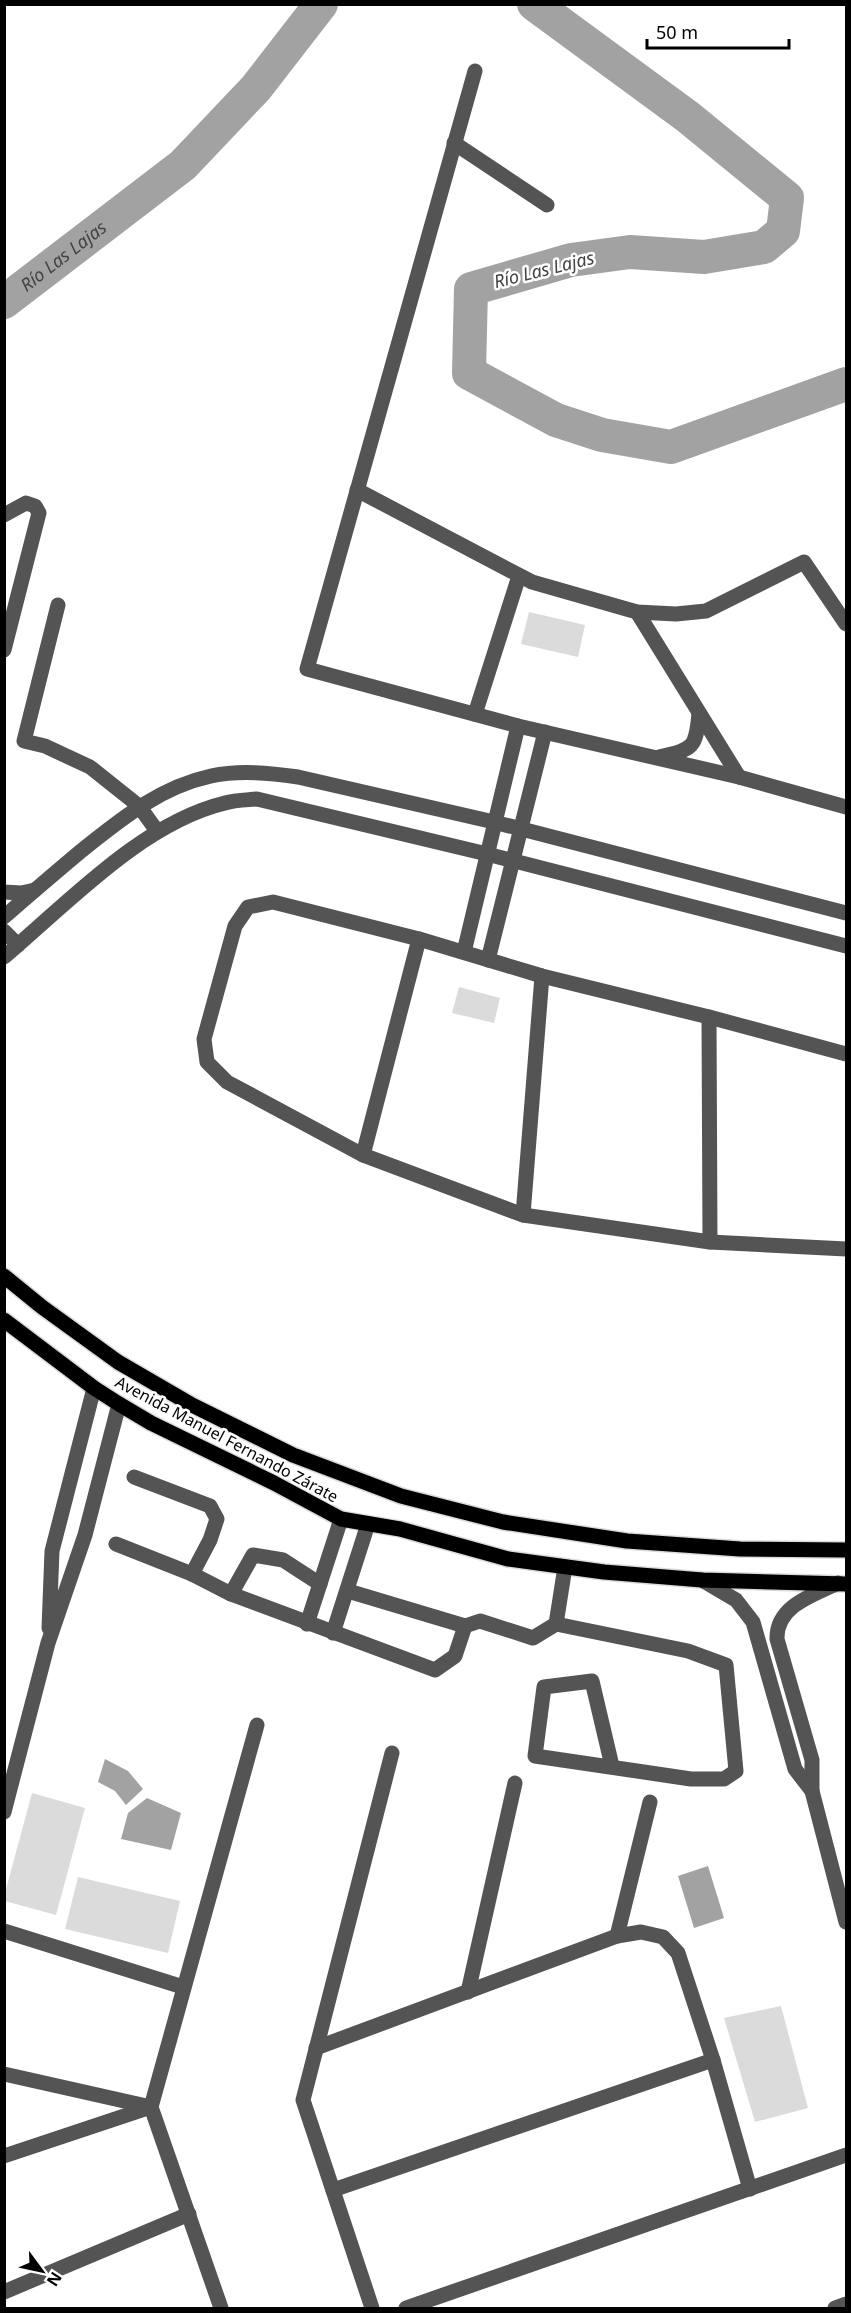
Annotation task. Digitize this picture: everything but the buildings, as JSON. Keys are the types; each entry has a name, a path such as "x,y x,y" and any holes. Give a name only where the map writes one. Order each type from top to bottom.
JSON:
{"main road":[{"name":"Avenida Manuel Fernando Zárate","path":"4,1276 42,1307 118,1362 192,1405 293,1455 401,1496 503,1522 627,1541 740,1549 846,1550"},
{"name":"Avenida Manuel Fernando Zárate","path":"4,1320 94,1388 151,1423 274,1483 341,1519 400,1529 508,1559 565,1567 702,1580 842,1584"}],"street":[{"path":"475,71 307,669 518,726 739,777 846,807"},
{"path":"454,143 547,205"},
{"path":"357,490 532,582 637,612 676,614 706,611 804,562 846,624"},
{"path":"4,515 26,503 35,506 39,513 4,650"},
{"path":"475,714 519,576"},
{"path":"58,604 24,741 45,746 90,767 139,806 157,831"},
{"path":"637,612 739,777"},
{"path":"656,758 676,754 686,750 692,744 697,737 699,713"},
{"path":"464,952 518,726"},
{"path":"488,960 545,732"},
{"path":"4,917 139,806 180,786 211,776 236,772 298,777 494,822 846,913"},
{"path":"4,957 113,863 157,831 198,811 226,802 257,799 487,854 846,946"},
{"path":"4,892 21,893 35,890"},
{"path":"846,1054 542,976 419,939 273,902 248,907 235,926 204,1039 207,1062 227,1082 363,1155 523,1215 710,1242 846,1249"},
{"path":"4,931 18,945"},
{"path":"363,1155 419,939"},
{"path":"523,1215 542,976"},
{"path":"709,1017 710,1242"},
{"path":"48,1643 52,1551 94,1388"},
{"path":"4,1812 48,1643 85,1535 120,1404"},
{"path":"134,1477 210,1506 218,1519 192,1574"},
{"path":"307,1624 341,1519"},
{"path":"333,1633 369,1524"},
{"path":"116,1544 192,1574 231,1594 435,1670 455,1656 465,1626"},
{"path":"231,1594 253,1555 283,1560 320,1584"},
{"path":"556,1624 565,1567"},
{"path":"702,1580 736,1600 746,1610 758,1634 795,1769 812,1791"},
{"path":"842,1584 808,1597 784,1613 777,1630 777,1639 812,1760 812,1791 846,1922"},
{"path":"348,1591 465,1626 480,1621 533,1638 556,1624 688,1651 726,1665 736,1771 724,1779 691,1779 535,1756 544,1687 592,1681 612,1766"},
{"path":"758,1634 777,1630"},
{"path":"221,2308 151,2107 257,1725"},
{"path":"372,2308 303,2100 392,1753"},
{"path":"468,1992 515,1783"},
{"path":"617,1936 650,1802"},
{"path":"4,1931 183,1987"},
{"path":"316,2048 617,1936 641,1932 663,1937 678,1953 713,2060 750,2189"},
{"path":"333,2190 713,2060"},
{"path":"4,2074 151,2107"},
{"path":"4,2156 151,2107"},
{"path":"406,2308 846,2155"},
{"path":"4,2292 189,2214"},
{"path":"835,2308 846,2304"}],"shaded area":[{"path":"529,612 585,625 578,657 521,644"},
{"path":"459,987 500,998 494,1023 452,1013"},
{"path":"105,1759 128,1771 143,1789 126,1805 115,1791 98,1782"},
{"path":"32,1793 85,1808 56,1915 5,1901 5,1893"},
{"path":"147,1798 181,1813 171,1850 121,1839 128,1813"},
{"path":"708,1866 724,1918 694,1928 678,1876"},
{"path":"78,1877 180,1901 168,1953 65,1929"},
{"path":"781,2006 808,2108 755,2122 724,2018"}],"waterway":[{"name":"Río Las Lajas","path":"4,302 183,165 256,88 321,4"},
{"name":"Río Las Lajas","path":"534,4 688,117 787,198 783,231 764,247 704,257 630,252 571,260 471,289 469,373 556,420 602,435 671,447 846,384"}]}
